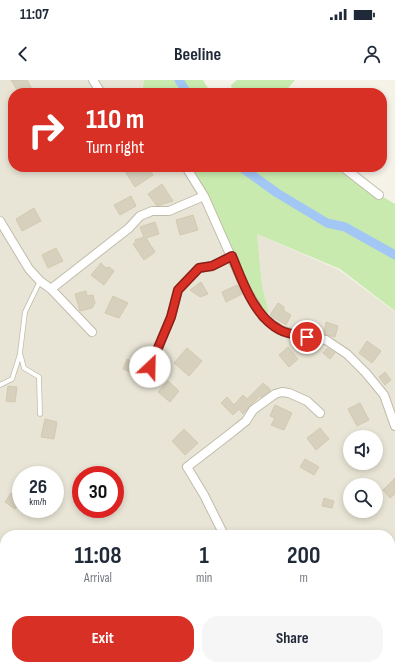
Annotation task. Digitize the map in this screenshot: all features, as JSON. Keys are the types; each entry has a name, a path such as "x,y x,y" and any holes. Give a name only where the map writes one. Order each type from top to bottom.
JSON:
{"street":[{"path":"189,172 204,196 245,288 263,316 280,330 326,340 347,354 366,373 384,395 395,426"},
{"path":"350,172 379,194"},
{"path":"51,289 129,228 140,216 152,211 169,211 204,196"},
{"path":"0,221 29,269 40,281 51,289 92,332"},
{"path":"150,367 171,317 178,290 199,268 212,266 232,256"},
{"path":"222,530 204,495 187,467 246,421 254,410 275,394 282,392 289,393 307,401 320,413"}],"lane":[{"path":"0,385 12,380 20,353 24,312 40,281"},
{"path":"20,353 24,368 39,377 40,414"}],"shaded area":[{"path":"0,80 144,80 142,88 8,88 8,172 190,172 251,297 269,315 262,286 257,234 339,270 395,312 395,530 0,530"}],"green space":[{"path":"144,80 203,80 208,88 143,88"},
{"path":"237,80 295,80 288,88 232,88 231,85"},
{"path":"190,172 346,172 363,185 395,204 395,311 340,269 257,234 262,286 269,314 251,297"}],"building":[{"path":"11,80 27,80 31,88 16,88"},
{"path":"151,172 153,175 135,187 126,173"},
{"path":"162,184 173,201 157,206 148,194"},
{"path":"131,196 136,206 120,215 114,205"},
{"path":"34,208 41,221 22,231 16,219"},
{"path":"193,215 198,230 180,235 176,220"},
{"path":"155,222 159,234 146,238 155,252 144,260 133,244 136,242 135,240 144,237 140,227"},
{"path":"56,248 63,261 48,268 42,255"},
{"path":"101,263 106,268 109,267 114,271 104,285 91,275"},
{"path":"201,282 208,294 200,297 190,290"},
{"path":"237,285 242,294 226,302 222,292"},
{"path":"86,291 87,296 93,295 95,303 92,308 80,311 75,294"},
{"path":"113,296 128,303 119,318 105,313"},
{"path":"278,303 284,307 284,311 291,315 286,325 270,315"},
{"path":"326,322 338,326 335,337 324,334"},
{"path":"367,341 381,351 372,363 359,353"},
{"path":"288,347 298,359 289,367 279,355"},
{"path":"187,348 202,361 189,376 174,363"},
{"path":"327,348 335,353 330,359 323,353"},
{"path":"127,359 137,364 133,373 123,369"},
{"path":"385,372 391,380 385,385 379,377"},
{"path":"168,381 179,391 170,402 158,392"},
{"path":"263,383 270,389 270,391 261,397 260,396 243,414 239,409 233,415 221,403 227,397 234,405 243,395 247,399"},
{"path":"8,386 17,387 15,402 6,401"},
{"path":"360,403 369,420 357,426 348,409"},
{"path":"275,405 292,413 284,430 271,425 275,418 270,416"},
{"path":"45,419 57,422 54,439 41,437"},
{"path":"320,428 329,439 316,450 307,438"},
{"path":"184,429 198,443 185,455 172,441"},
{"path":"305,459 319,467 314,475 300,467"},
{"path":"395,478 395,494 390,498 383,490"},
{"path":"11,493 12,507 5,502"},
{"path":"324,498 334,501 332,508 322,506"}],"waterway":[{"path":"179,80 184,88"},
{"path":"248,172 277,193 327,223 345,227 395,255"}],"route":[{"path":"150,367 171,317 178,290 199,268 212,266 232,256 245,288 263,316 280,330 307,337"}]}
